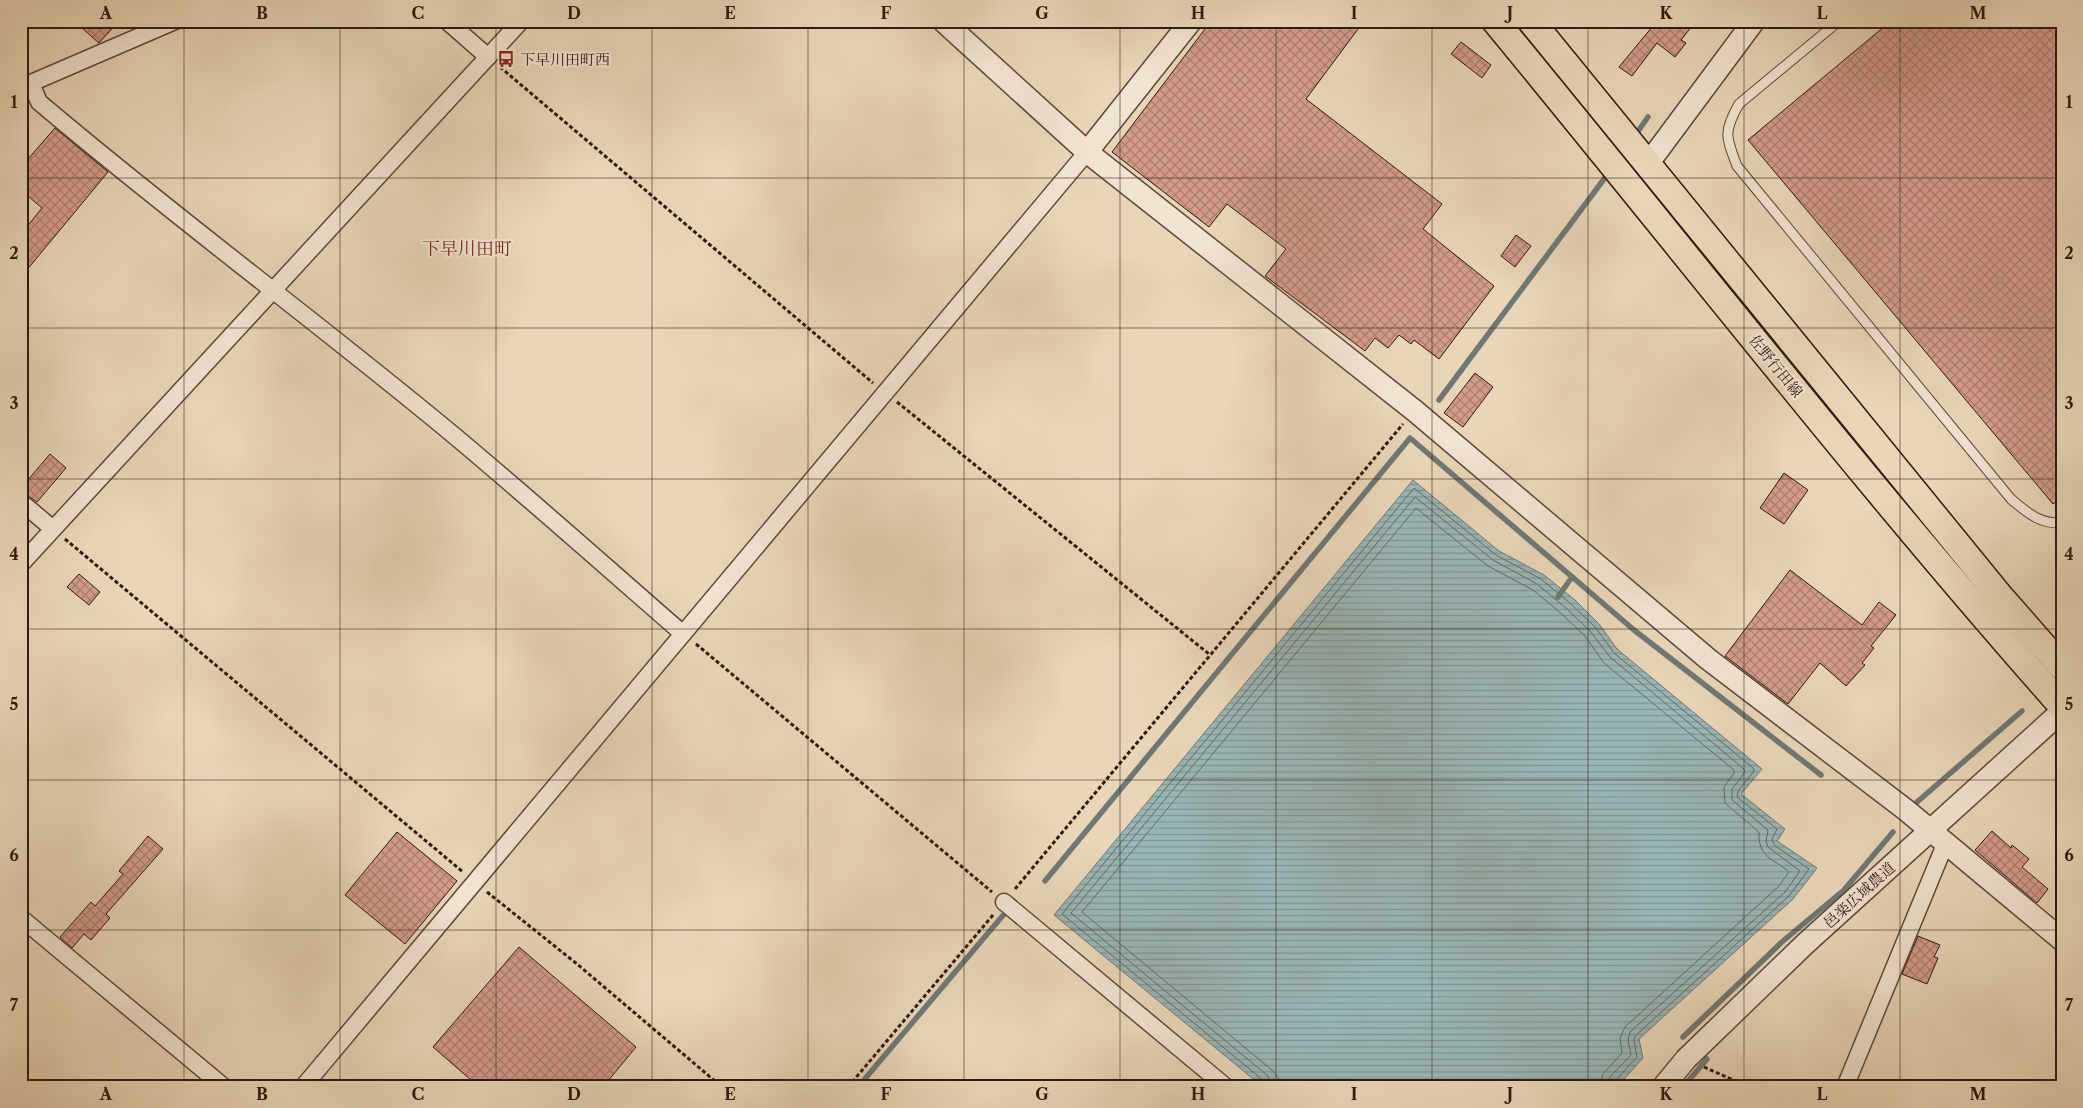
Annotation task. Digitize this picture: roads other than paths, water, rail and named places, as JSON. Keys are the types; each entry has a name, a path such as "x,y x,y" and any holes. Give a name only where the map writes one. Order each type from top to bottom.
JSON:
{"main road":[{"name":"佐野行田線","path":"1495,21 1637,193 1902,522 2062,706"},
{"name":"佐野行田線","path":"1531,21 1998,594 2062,667"}],"street":[{"path":"175,21 31,82 34,93 39,102 48,110 192,228 274,290 452,433 682,632"},
{"path":"447,21 488,56"},
{"path":"21,564 521,21"},
{"path":"943,21 1087,152 1415,411 1708,659 1938,836 2062,940"},
{"path":"303,1087 682,632 886,393 1087,152 1192,21"},
{"path":"1647,165 1754,21"},
{"path":"21,502 53,529"},
{"name":"邑楽広域農道","path":"1663,1087 1686,1059 1805,944 1938,836 2062,711"},
{"path":"1845,1087 1938,836"},
{"path":"1004,902 1226,1087"},
{"path":"21,918 224,1087"}],"lane":[{"path":"1839,21 1738,104 1730,120 1727,139 1737,166 2011,499 2035,519 2050,524 2062,524"}],"water":[{"path":"1413,480 1499,551 1544,575 1575,600 1599,624 1617,649 1762,769 1741,794 1785,829 1777,841 1817,868 1793,899 1639,1039 1643,1058 1617,1087 1263,1087 1054,915"}],"waterway":[{"path":"1634,137 1648,117"},
{"path":"1439,400 1610,171"},
{"path":"1045,881 1410,438 1634,630 1821,775"},
{"path":"1558,597 1572,577"},
{"path":"1917,802 2022,711"},
{"path":"1683,1037 1783,941 1844,890 1893,832"},
{"path":"858,1087 1005,913"},
{"path":"1683,1087 1707,1059"}],"place":[{"name":"下早川田町西","path":"506,59"}],"district":[{"name":"下早川田町","path":"467,249"}]}
